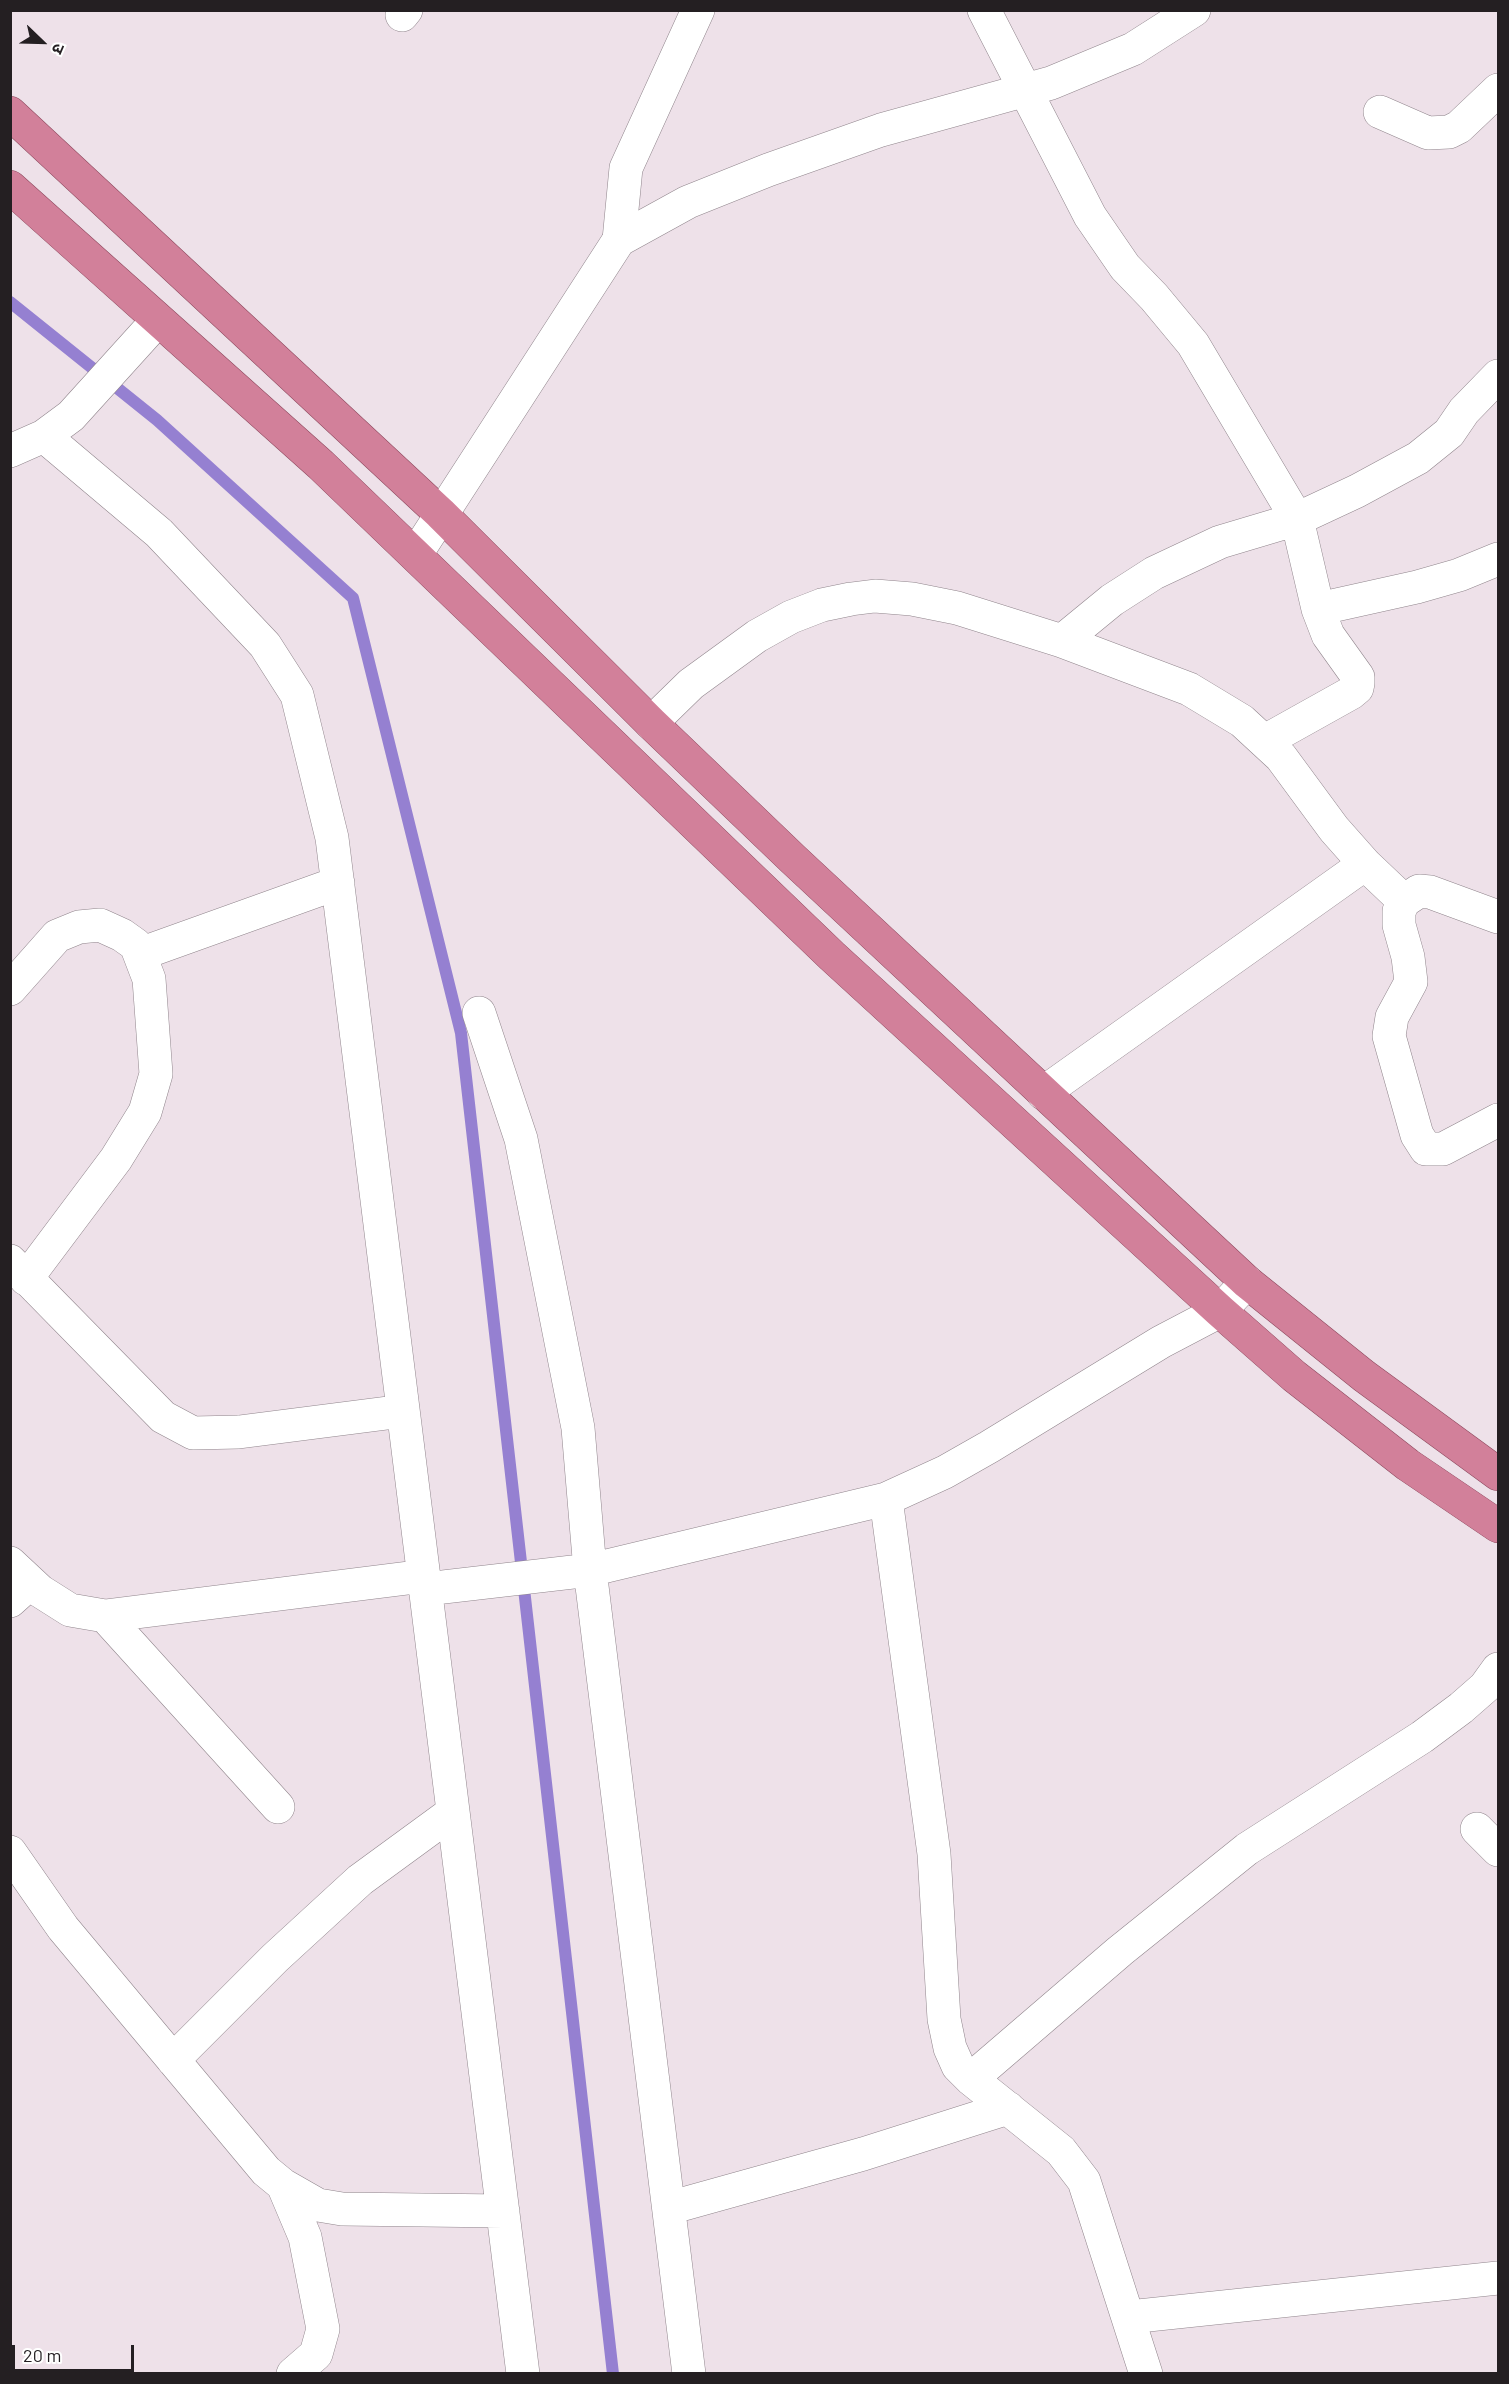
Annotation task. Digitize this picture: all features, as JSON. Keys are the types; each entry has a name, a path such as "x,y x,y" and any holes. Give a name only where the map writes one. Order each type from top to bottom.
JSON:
{"highway":[{"path":"10,113 440,513 651,723 1247,1282 1364,1376 1498,1474"},
{"path":"10,187 321,465 832,956 1220,1311 1294,1376 1408,1466 1498,1526"}],"street":[{"path":"416,554 440,513 619,240 626,168 698,10"},
{"path":"984,10 1095,224 1125,267 1154,297 1193,344 1298,519 1318,609 1328,634 1358,677 1357,688 1265,741"},
{"path":"619,240 688,202 768,170 881,130 1050,83 1133,49 1194,10"},
{"path":"1380,112 1428,133 1449,132 1459,127 1498,90"},
{"path":"10,451 44,436 71,416 158,321"},
{"path":"1062,641 1112,600 1154,573 1229,539 1298,519 1357,491 1435,446 1449,433 1464,411 1498,376"},
{"path":"44,436 159,533 264,645 297,695 332,838 403,1411 431,1584 453,1812 523,2373"},
{"path":"1318,609 1417,587 1459,575 1498,559"},
{"path":"651,723 691,684 757,636 791,617 822,605 875,596 912,599 957,608 1062,641 1189,689 1242,721 1281,757 1334,829 1365,864 1404,901"},
{"path":"1043,1093 1365,864"},
{"path":"140,954 338,883"},
{"path":"1498,917 1430,892 1419,891 1404,901 1399,911 1399,925 1408,957 1411,982 1392,1017 1389,1036 1417,1135 1426,1149 1443,1149 1498,1120"},
{"path":"10,989 57,936 79,927 100,925 123,935 136,945 149,979 156,1074 145,1112 116,1159 18,1270 163,1417 193,1433 239,1432 403,1411"},
{"path":"479,1013 521,1139 578,1428 582,1571 669,2208 689,2373"},
{"path":"17,1582 70,1610 105,1616 582,1571 886,1498 945,1472 989,1448 1161,1342 1220,1311 1247,1282"},
{"path":"886,1498 934,1854 944,2019 950,2048 958,2066 971,2079 1061,2151 1084,2181 1146,2373"},
{"path":"105,1616 278,1807"},
{"path":"971,2079 1120,1951 1247,1849 1422,1737 1485,1687 1498,1669"},
{"path":"173,2060 274,1958 360,1880 453,1812"},
{"path":"10,1852 63,1928 266,2171 283,2185 318,2205 342,2209 503,2211"},
{"path":"669,2208 863,2154 1008,2108"},
{"path":"283,2185 305,2237 323,2329 316,2354 292,2373"},
{"path":"1129,2317 1498,2278"}],"waterway":[{"path":"10,302 157,420 353,598 461,1033 613,2374"}]}
